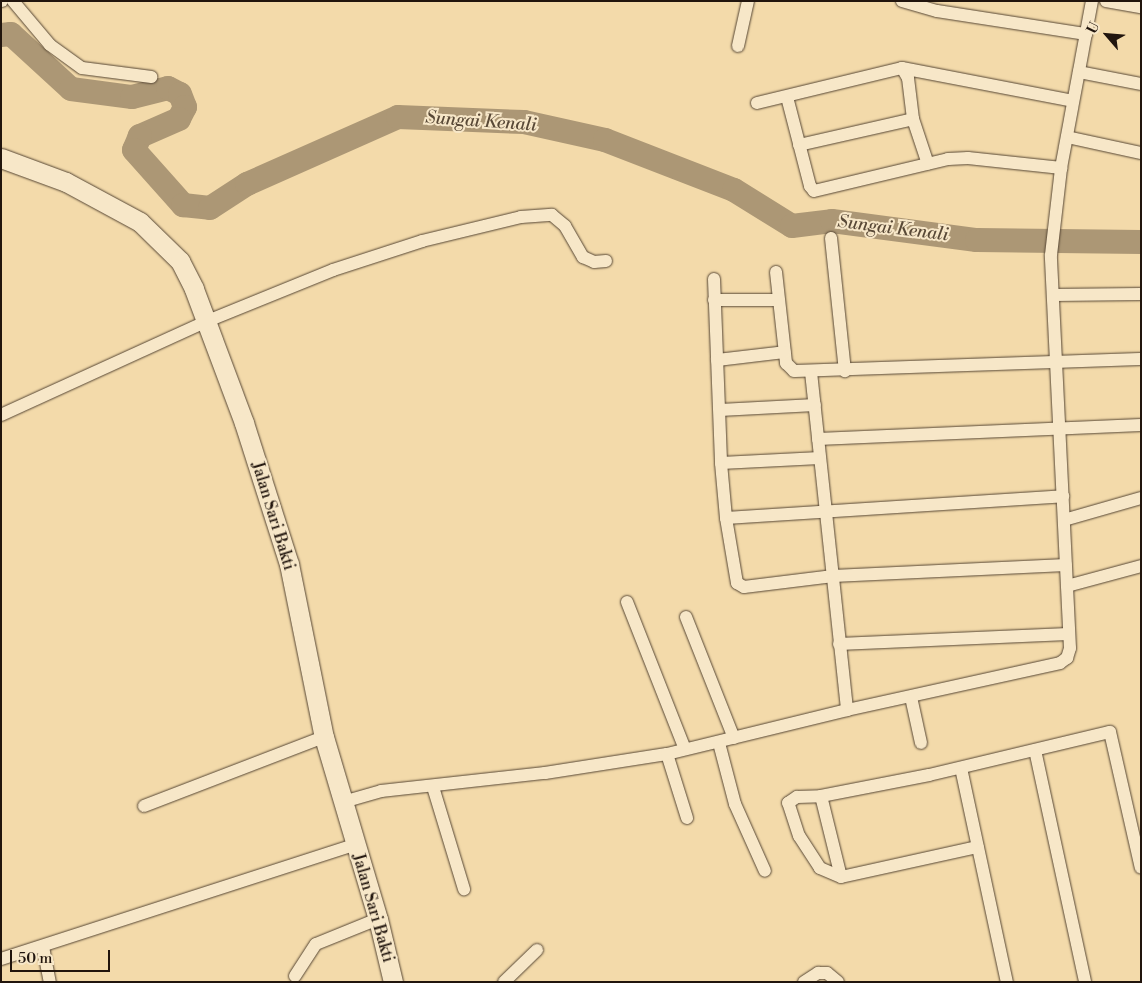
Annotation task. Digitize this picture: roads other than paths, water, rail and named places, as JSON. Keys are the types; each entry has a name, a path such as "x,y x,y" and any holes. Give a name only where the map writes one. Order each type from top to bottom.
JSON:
{"main road":[{"name":"Jalan Sari Bakti","path":"1,158 66,182 140,222 180,260 194,289 244,423 289,564 324,737 378,919 393,982"}],"street":[{"path":"13,1 50,45 82,68 151,77"},
{"path":"738,46 748,1"},
{"path":"902,1 937,10 1086,34"},
{"path":"343,802 381,791 433,787 666,754 719,743 846,710 1060,664 1067,658 1070,648 1051,255 1052,228 1061,168 1092,1"},
{"path":"1106,1 1141,7"},
{"path":"757,103 902,68 1073,101"},
{"path":"902,68 908,78 913,118 928,164"},
{"path":"1079,72 1141,84"},
{"path":"787,97 810,186 819,192 928,164 968,158 1061,168"},
{"path":"800,145 913,118"},
{"path":"1067,137 1141,153"},
{"path":"1,415 205,322 333,270 413,244 540,214 552,215 560,221 583,257 594,262 606,261"},
{"path":"831,238 845,371"},
{"path":"776,272 785,352 788,368 794,372 1056,364 1141,359"},
{"path":"714,279 721,463 726,518 737,583 744,587 833,576 1066,565"},
{"path":"1054,295 1141,294"},
{"path":"714,300 778,300"},
{"path":"717,360 785,352"},
{"path":"811,372 846,710"},
{"path":"720,410 815,405"},
{"path":"818,439 1060,431 1141,425"},
{"path":"721,463 820,458"},
{"path":"726,518 1063,496"},
{"path":"1064,520 1141,498"},
{"path":"1067,586 1141,566"},
{"path":"627,602 685,749"},
{"path":"686,617 734,738"},
{"path":"839,644 1068,634"},
{"path":"911,697 921,743"},
{"path":"978,847 841,877 820,868 799,836 789,812 788,803 797,797 821,796 961,768 1110,732 1141,868"},
{"path":"144,806 324,737"},
{"path":"719,743 735,804 765,871"},
{"path":"1034,750 1085,982"},
{"path":"666,754 687,818"},
{"path":"961,768 1007,982"},
{"path":"433,787 464,889"},
{"path":"821,796 841,877"},
{"path":"1,959 355,845"},
{"path":"295,976 316,944 378,919"},
{"path":"42,947 50,982"},
{"path":"504,982 537,950"},
{"path":"804,982 818,973 827,973 838,982"}],"waterway":[{"name":"Sungai Kenali","path":"1,35 11,34 71,89 132,97 168,88 180,94 185,107 179,119 140,136 134,150 183,205 210,208 247,184 398,117 524,122 605,140 734,190 792,226 832,221 977,240 1141,242"}]}
